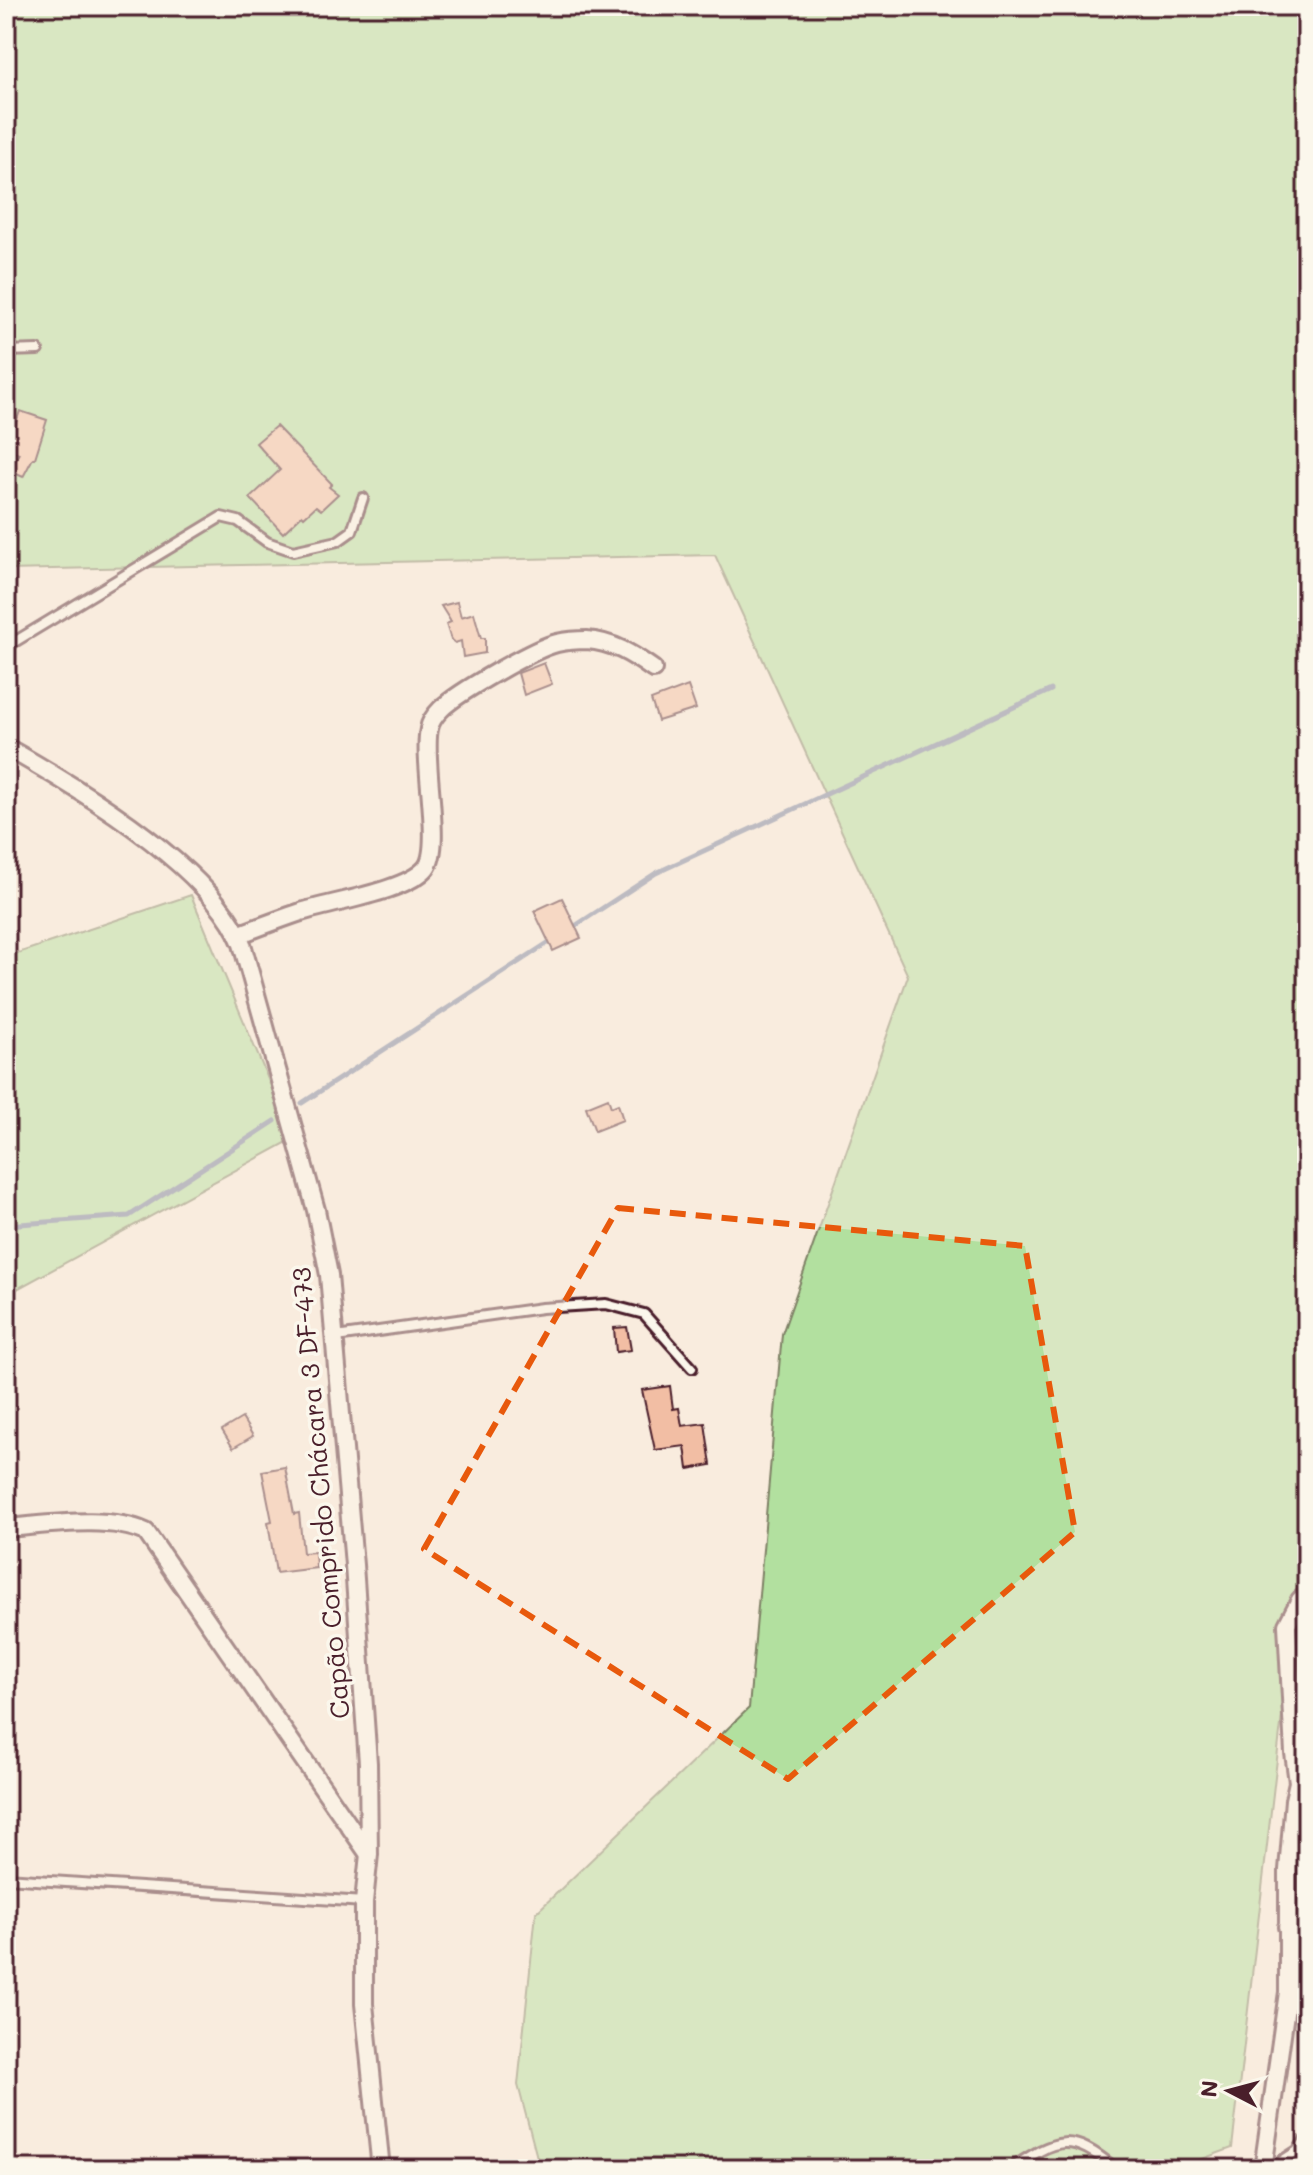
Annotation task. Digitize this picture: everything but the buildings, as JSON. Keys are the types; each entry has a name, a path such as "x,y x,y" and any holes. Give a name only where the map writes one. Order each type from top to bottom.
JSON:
{"street":[{"path":"238,935 300,912 401,884 417,877 429,865 432,849 427,755 429,730 433,717 443,706 497,672 555,643 604,642 628,651 653,669"},
{"name":"Capão Comprido Chácara 3 DF-473","path":"6,747 100,806 187,869 221,906 238,935 316,1210 329,1275 336,1337 368,1763 369,1854 364,1902 364,2004 381,2169"},
{"path":"6,1528 98,1523 146,1532 369,1854"},
{"path":"1266,2169 1285,2031 1290,1956 1287,1927 1289,1854 1294,1800 1303,1778 1294,1753 1287,1625 1300,1600 1307,1594"},
{"path":"1287,1927 1307,1923"}],"lane":[{"path":"6,351 38,350"},
{"path":"6,647 221,517 238,521 267,542 293,551 338,541 352,531 363,498"},
{"path":"336,1337 542,1308 606,1304 644,1314 692,1368"},
{"path":"6,1878 364,1902"},
{"path":"1266,2169 1297,2151 1307,2138"},
{"path":"1010,2169 1061,2142 1078,2143 1093,2150 1116,2169"}],"highlighted area":[{"path":"618,1208 1025,1246 1075,1532 788,1779 424,1549"}],"green space":[{"path":"6,6 1307,6 1307,1577 1297,1586 1232,2148 1175,2169 540,2169 518,2085 536,1913 749,1708 782,1334 908,976 715,555 6,570"},
{"path":"191,895 293,1139 6,1295 6,957"}],"waterway":[{"path":"569,930 656,873 1051,690"},
{"path":"302,1103 554,939"},
{"path":"6,1225 129,1216 275,1121"}]}
